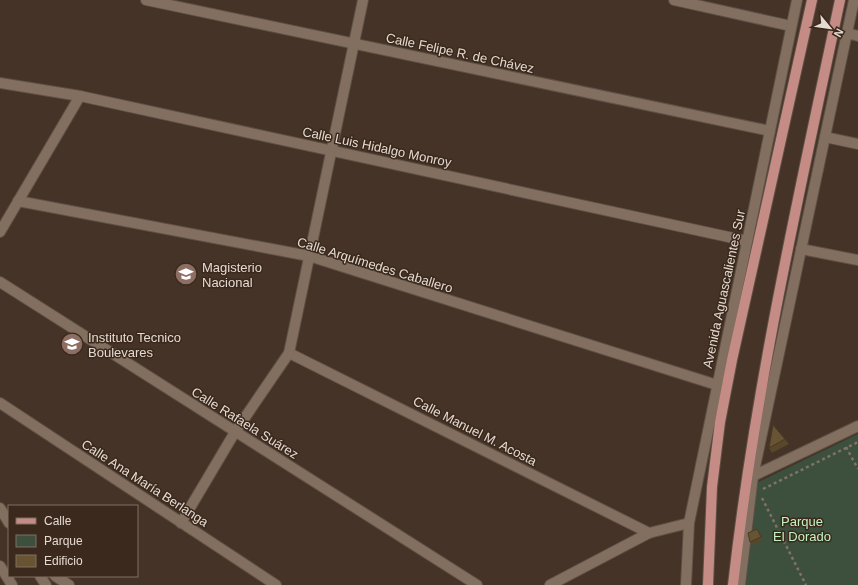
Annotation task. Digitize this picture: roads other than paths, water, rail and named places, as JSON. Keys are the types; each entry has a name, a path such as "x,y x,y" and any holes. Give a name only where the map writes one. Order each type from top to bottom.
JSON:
{"main road":[{"name":"Avenida Aguascalientes Sur","path":"708,585 712,487 720,422 732,360 812,0"},
{"path":"733,585 745,490 773,317 840,0"}],"street":[{"name":"Calle Felipe R. de Chávez","path":"146,0 770,131"},
{"path":"181,523 235,432 289,353 333,151 363,0"},
{"path":"674,0 791,26"},
{"name":"Avenida Aguascalientes Sur","path":"686,585 688,523 797,0"},
{"path":"740,585 753,476 854,0"},
{"path":"846,33 858,36"},
{"name":"Calle Luis Hidalgo Monroy","path":"0,83 80,96 747,241"},
{"path":"0,232 80,96"},
{"path":"825,137 858,144"},
{"name":"Calle Arquímedes Caballero","path":"18,201 309,256 717,385"},
{"path":"801,249 858,260"},
{"name":"Calle Rafaela Suárez","path":"0,282 477,585"},
{"name":"Calle Manuel M. Acosta","path":"289,353 649,533"},
{"name":"Calle Ana María Berlanga","path":"0,403 276,585"},
{"path":"753,476 858,426"},
{"path":"0,508 8,521"},
{"path":"550,585 649,533 688,523"},
{"path":"0,566 12,585"},
{"path":"57,577 69,585"}],"place":[{"name":"Magisterio Nacional","path":"186,274"},
{"name":"Instituto Tecnico Boulevares","path":"72,344"}],"park label":[{"name":"Parque El Dorado","path":"802,528"}]}
